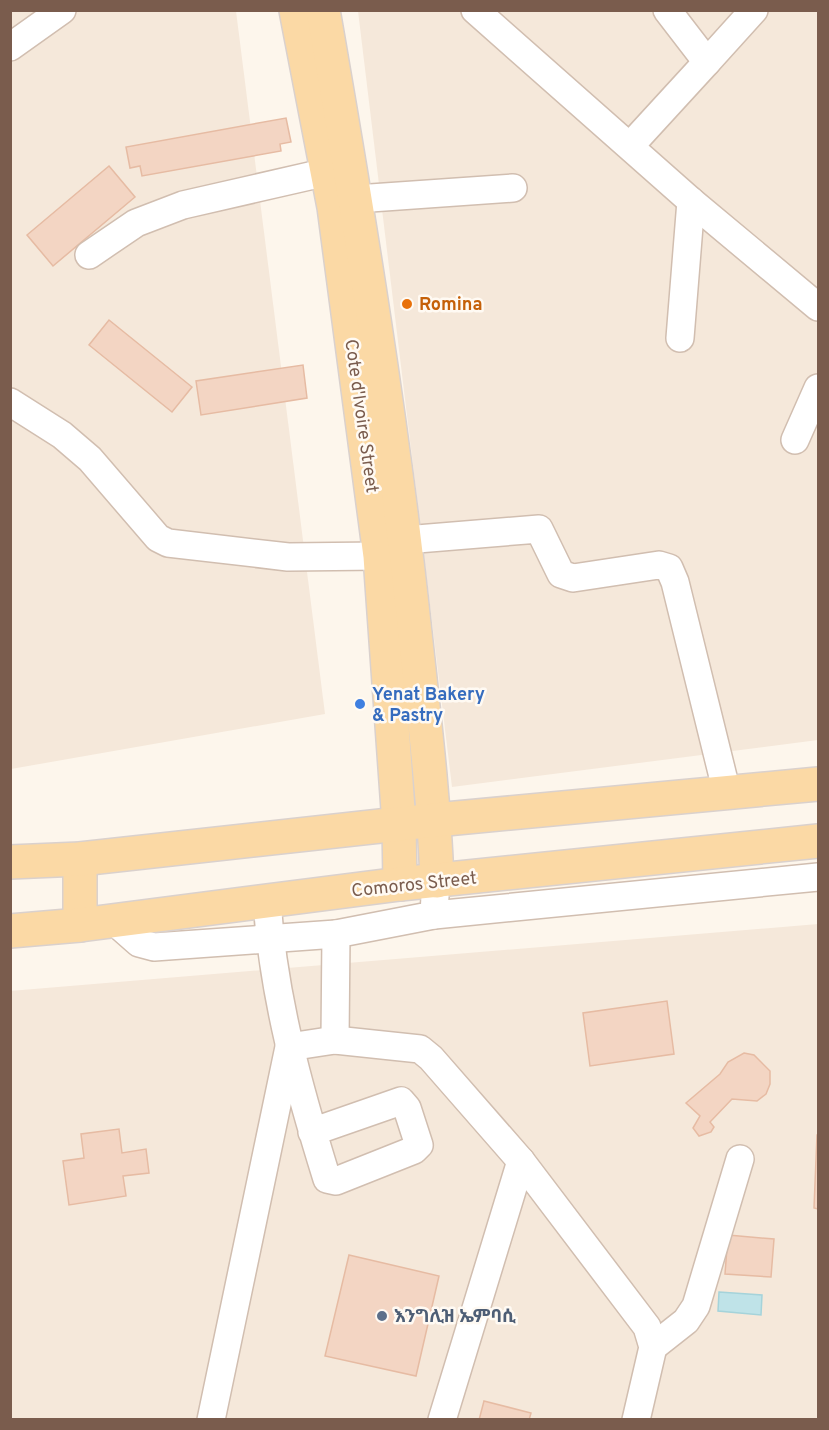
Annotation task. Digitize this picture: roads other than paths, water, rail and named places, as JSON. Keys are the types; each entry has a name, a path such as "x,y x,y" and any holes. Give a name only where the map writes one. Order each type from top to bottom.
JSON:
{"main road":[{"name":"Cote d'Ivoire Street","path":"296,10 393,548 435,820 437,881"},
{"name":"Cote d'Ivoire Street","path":"323,10 356,199 393,548 400,884"},
{"path":"11,858 80,859 435,820 819,784"},
{"name":"Comoros Street","path":"10,931 114,921 400,884 819,841"},
{"path":"80,859 80,925"}],"street":[{"path":"10,47 62,10"},
{"path":"475,10 691,201 819,307"},
{"path":"667,10 707,62"},
{"path":"630,146 754,10"},
{"path":"89,255 136,223 183,205 327,172"},
{"path":"356,199 513,188"},
{"path":"680,338 691,201"},
{"path":"795,440 819,388"},
{"path":"10,402 62,435 90,459 158,538 168,543 288,557 393,548 540,530 561,574 573,578 659,565 669,568 675,582 727,793"},
{"path":"114,921 139,943 154,947 336,934 434,915 819,877"},
{"path":"434,915 437,881"},
{"path":"267,901 269,938 289,1047 312,1132"},
{"path":"335,1040 336,934"},
{"path":"289,1047 335,1040 420,1049 432,1058 521,1161 647,1327 653,1347 636,1419"},
{"path":"211,1419 289,1047"},
{"path":"653,1347 686,1321 696,1305 740,1159"},
{"path":"442,1419 521,1161"}],"water":[{"path":"719,1292 762,1295 761,1315 718,1311"}],"place":[{"name":"Romina","path":"407,304"},
{"name":"Yenat Bakery & Pastry","path":"360,704"},
{"name":"እንግሊዝ ኤምባሲ","path":"382,1316"}]}
